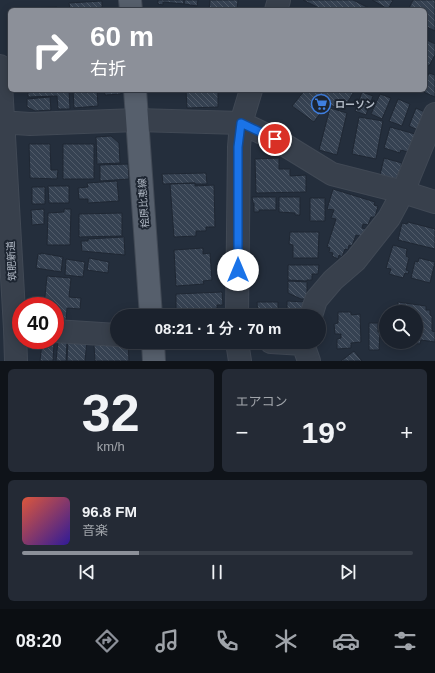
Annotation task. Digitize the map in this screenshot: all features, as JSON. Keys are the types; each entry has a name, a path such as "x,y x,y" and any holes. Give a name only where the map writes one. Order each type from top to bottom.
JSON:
{"main road":[{"name":"桧原比恵線","path":"135,92 150,309"},
{"path":"153,349 154,361"}],"street":[{"name":"筑肥新道","path":"0,66 12,330"},
{"path":"237,309 238,147 241,123 250,92"},
{"path":"313,309 316,300 332,280 356,262 389,218 403,192 435,114"},
{"path":"2,122 30,124 137,120 241,123 275,139 332,174 403,192 435,202"},
{"path":"64,332 110,335"},
{"name":"筑肥新道","path":"14,349 16,361"},
{"path":"238,349 240,361"}],"building":[{"path":"158,0 184,0 184,4 163,2 163,5 158,4"},
{"path":"184,0 198,0 197,6 184,4"},
{"path":"210,0 238,0 237,8 209,8"},
{"path":"303,0 353,0 369,8 319,8"},
{"path":"372,0 393,0 389,8"},
{"path":"413,0 435,0 435,31 427,27 427,8 409,8"},
{"path":"102,1 102,8 70,8 69,3"},
{"path":"57,7 57,8 25,8"},
{"path":"427,40 435,44 435,55 429,66 427,65"},
{"path":"429,73 435,75 435,97 423,92 427,92 427,78"},
{"path":"28,92 69,92 70,109 58,109 57,96 28,97"},
{"path":"73,92 97,92 98,106 74,108"},
{"path":"105,92 121,92 121,94 105,95"},
{"path":"186,92 218,92 218,107 187,108"},
{"path":"303,92 354,92 344,108 326,105 314,122 292,106"},
{"path":"362,92 373,96 366,115 355,111"},
{"path":"380,94 391,98 382,119 371,114"},
{"path":"50,97 51,110 35,111 27,107 27,99"},
{"path":"398,99 410,104 402,126 389,121"},
{"path":"330,108 347,113 337,155 319,150"},
{"path":"416,108 427,113 420,131 409,126"},
{"path":"359,117 383,121 376,159 352,154"},
{"path":"390,127 415,134 411,153 401,150 400,153 384,148"},
{"path":"111,136 119,143 120,163 97,164 96,137"},
{"path":"29,144 50,144 51,170 58,170 57,179 30,178"},
{"path":"63,144 94,144 94,179 63,179"},
{"path":"279,158 279,169 290,169 290,176 306,175 306,192 256,193 255,159"},
{"path":"384,158 402,163 398,179 380,175"},
{"path":"128,164 129,179 100,181 100,165"},
{"path":"206,173 207,184 163,184 162,174"},
{"path":"117,181 119,201 88,203 88,199 79,199 78,188 88,187 87,183"},
{"path":"195,183 195,186 214,185 215,227 206,227 206,231 196,231 196,236 174,237 170,184"},
{"path":"48,186 69,186 69,203 49,203"},
{"path":"32,187 45,187 45,204 32,204"},
{"path":"333,189 375,202 374,205 378,206 375,217 371,217 368,225 363,224 362,228 370,230 367,238 356,235 352,246 349,245 348,250 345,249 342,257 339,255 338,259 332,256 333,253 329,252 330,248 327,247 336,219 331,218 334,210 327,209"},
{"path":"252,197 276,197 276,210 259,210 259,212 254,212"},
{"path":"279,197 300,197 300,215 295,215 295,213 279,212"},
{"path":"310,198 325,198 325,221 310,221"},
{"path":"44,209 44,224 32,225 31,210"},
{"path":"64,209 71,209 70,245 47,245 48,213 64,212"},
{"path":"122,213 122,236 79,237 79,214"},
{"path":"408,222 435,229 435,249 398,240 402,223 407,224"},
{"path":"290,232 319,232 318,258 293,258 293,245 289,244"},
{"path":"124,237 125,255 82,251 81,241 88,241 88,239"},
{"path":"393,245 407,249 406,256 409,258 406,270 409,271 408,274 405,273 403,278 389,274 391,269 386,268"},
{"path":"203,248 203,254 210,253 212,280 203,281 204,284 176,286 174,250"},
{"path":"41,253 63,257 61,272 36,268 38,254"},
{"path":"89,258 109,262 108,273 87,270"},
{"path":"419,258 435,262 430,283 411,278 415,261 418,262"},
{"path":"66,259 85,262 83,277 65,275"},
{"path":"288,265 319,265 318,274 312,274 312,280 307,281 288,280"},
{"path":"47,276 71,278 69,297 81,298 80,309 67,308 66,321 64,321 64,297 45,297"},
{"path":"288,281 307,282 307,299 301,299 288,293"},
{"path":"222,292 223,305 217,305 217,309 176,309 176,294"},
{"path":"287,301 305,302 304,309 287,309"},
{"path":"257,302 278,302 278,309 258,309"},
{"path":"398,302 419,305 398,305"},
{"path":"423,306 426,306 426,310 430,310 430,315 432,316 432,331 435,332 435,342 423,340"},
{"path":"338,312 351,312 351,315 360,314 361,342 351,343 351,348 337,349 337,339 341,338 341,334 335,334 334,324 338,323"},
{"path":"369,323 378,323 379,350 369,350"},
{"path":"68,340 87,341 85,361 67,361"},
{"path":"64,341 67,341 66,361 56,361 57,349 64,349"},
{"path":"110,344 110,349 128,349 129,361 95,361 94,345"},
{"path":"41,349 54,349 53,361 40,361"},
{"path":"354,351 362,361 341,361"}],"place":[{"name":"ローソン","path":"321,104"}],"route":[{"path":"238,270 238,147 241,123 275,139"}]}
